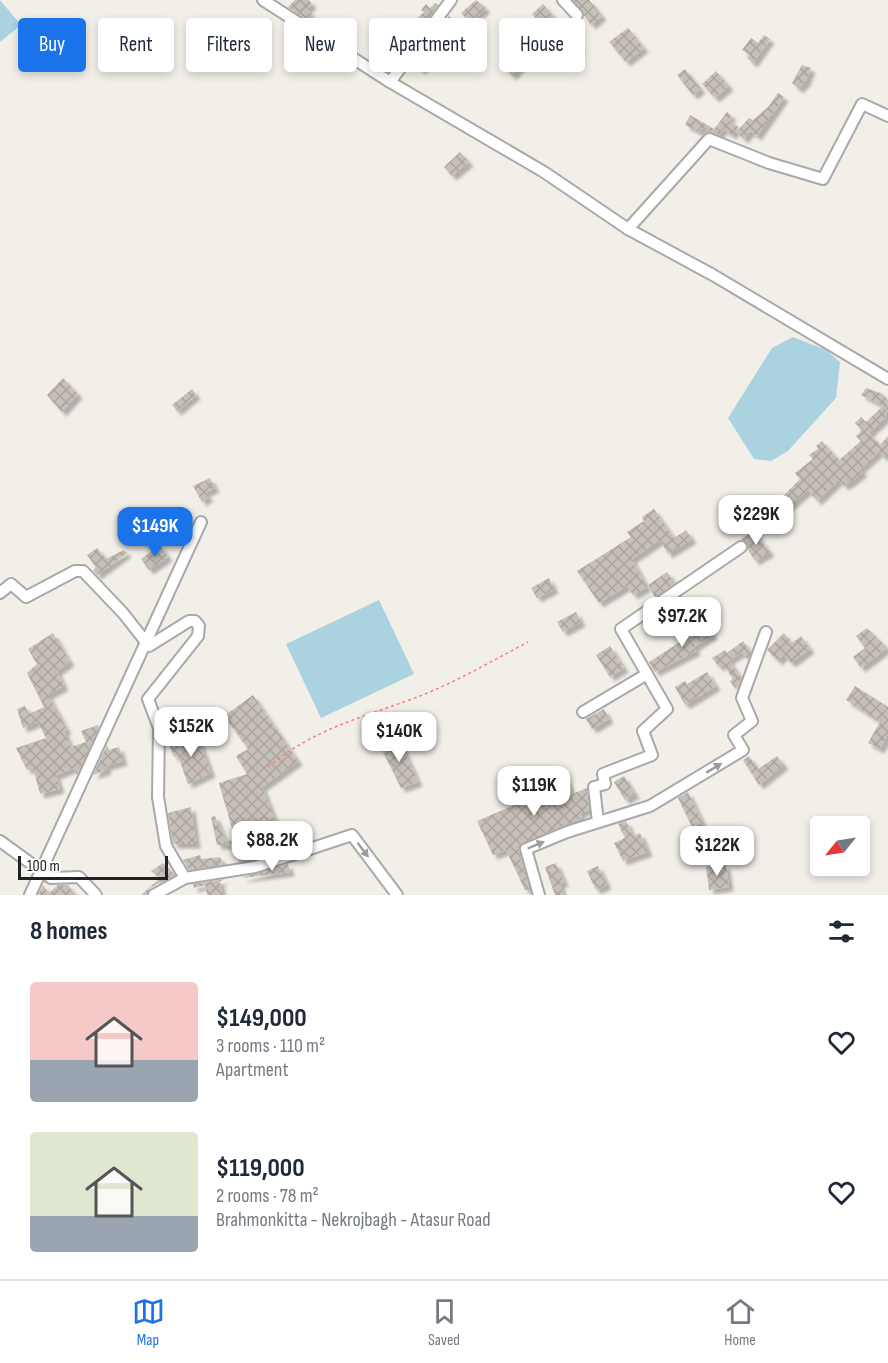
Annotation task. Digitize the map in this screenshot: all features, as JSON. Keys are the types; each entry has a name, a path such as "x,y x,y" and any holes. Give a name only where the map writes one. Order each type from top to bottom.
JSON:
{"street":[{"path":"263,0 390,82 544,172 628,229 713,275 888,379"},
{"path":"390,82 451,0"},
{"path":"563,0 577,15"},
{"path":"628,229 709,139 769,163 822,179 862,104 888,116"},
{"path":"30,895 201,522"},
{"path":"598,822 594,787 605,784 603,774 652,755 643,730 667,709 621,629 741,547"},
{"path":"0,593 11,584 26,597 75,571 83,572 123,613 149,646 189,621 195,621 199,626 198,636 148,699 159,728 158,797 166,846 184,878"},
{"path":"539,895 526,849 598,822 650,806 743,750 734,735 752,721 742,698 766,633"},
{"path":"583,712 646,674"},
{"path":"154,895 184,878 255,867 352,835 397,895"},
{"path":"0,841 51,878 79,877 96,895"}],"path":[{"path":"268,767 290,749 344,721 413,699 528,642"}],"water":[{"path":"0,0 18,21 18,27 0,42"},
{"path":"793,337 826,350 840,362 836,398 788,451 771,461 754,459 728,418 772,348"},
{"path":"379,600 414,674 321,718 286,644"}],"building":[{"path":"295,0 309,0 312,4 307,9 314,18 305,18 288,7"},
{"path":"476,0 486,8 475,18 466,18 461,13"},
{"path":"573,0 589,0 602,16 591,25"},
{"path":"435,3 438,5 428,18 417,18 424,12 421,10 426,4 430,8"},
{"path":"543,4 555,18 535,18 532,14"},
{"path":"628,28 644,48 626,62 609,42"},
{"path":"764,35 770,39 753,63 747,58 750,55 742,50 751,38 758,43"},
{"path":"802,65 811,68 806,81 799,89 792,83"},
{"path":"685,69 701,89 693,95 677,75"},
{"path":"716,71 729,86 715,98 702,84"},
{"path":"778,93 784,97 757,136 750,131 744,139 736,132 749,118 753,120 768,107"},
{"path":"727,112 732,116 729,120 738,127 732,135 723,129 719,135 701,128 699,132 685,125 690,115 714,129"},
{"path":"460,152 469,162 452,176 444,167"},
{"path":"63,378 78,394 62,412 47,395"},
{"path":"866,388 883,394 888,401 885,418 869,433 880,445 888,436 888,452 883,457 879,452 860,469 863,472 852,481 844,486 839,480 817,501 808,490 787,508 779,500 800,479 795,473 813,459 809,455 818,449 816,446 822,441 839,460 861,441 856,436 862,430 855,423 861,417 866,422 883,406 861,395"},
{"path":"192,389 196,395 177,411 172,405"},
{"path":"210,478 215,488 205,493 209,497 202,502 193,486"},
{"path":"654,509 674,538 686,530 692,539 668,554 660,540 632,559 647,587 633,595 627,586 599,603 577,571 631,537 627,532 644,521 642,517"},
{"path":"754,531 770,552 755,561 748,550 747,543 741,539"},
{"path":"160,545 168,557 149,570 141,559"},
{"path":"97,548 106,559 124,550 127,553 97,575 93,570 96,567 87,555"},
{"path":"667,572 675,583 655,597 648,585"},
{"path":"549,578 554,589 537,598 531,588"},
{"path":"683,596 690,606 676,615 669,605"},
{"path":"576,612 581,622 563,632 557,622"},
{"path":"705,621 713,635 694,647 696,651 655,672 649,662 697,631 694,627"},
{"path":"867,628 887,648 861,668 853,657 865,648 856,636"},
{"path":"53,633 70,662 57,671 64,686 48,695 67,730 64,731 71,747 86,742 81,731 98,725 99,727 77,775 74,768 56,775 60,789 40,794 33,768 27,770 16,748 46,738 38,722 23,728 17,709 25,706 29,714 44,707 27,673 37,664 28,649"},
{"path":"784,633 792,643 801,636 810,649 791,663 784,655 778,661 767,650"},
{"path":"743,641 751,652 748,660 742,652 729,660 741,678 735,688 730,681 733,679 723,664 719,667 712,658 725,650 727,653"},
{"path":"610,646 624,668 610,677 596,655"},
{"path":"707,672 716,686 685,705 675,687 685,681 687,684"},
{"path":"855,686 888,707 888,734 880,749 868,743 880,722 846,700"},
{"path":"253,695 298,761 262,787 284,849 239,862 235,845 217,845 211,817 215,816 226,842 235,839 219,783 247,774 236,756 248,749 224,716"},
{"path":"604,709 609,719 592,729 586,719"},
{"path":"217,713 223,724 207,731 202,720"},
{"path":"197,735 211,773 188,784 178,756 174,757 169,745"},
{"path":"398,737 418,782 401,788 380,746"},
{"path":"107,745 109,750 119,747 123,761 106,766 107,770 93,775"},
{"path":"749,756 758,769 777,756 784,765 759,785 743,760"},
{"path":"563,771 572,794 587,788 589,810 580,813 582,818 517,845 529,889 525,890 506,850 493,855 477,821 524,801 519,789"},
{"path":"624,776 635,794 625,800 614,782"},
{"path":"688,792 702,822 692,827 678,798"},
{"path":"191,807 196,844 173,844 168,813"},
{"path":"626,821 633,836 640,833 648,852 623,861 614,843 625,838 618,824"},
{"path":"200,855 201,859 220,857 223,864 189,870 183,860"},
{"path":"163,863 175,875 150,888 147,895 141,895 160,878 151,871"},
{"path":"556,863 564,882 560,884 563,895 555,895 545,867"},
{"path":"288,864 290,872 243,878 243,877"},
{"path":"726,865 729,887 709,890 706,867"},
{"path":"598,866 607,885 596,890 587,871"},
{"path":"226,879 220,881 222,895 207,895 205,885 194,888 193,884"},
{"path":"43,885 49,893 58,885 68,885 76,895 38,895"}]}
